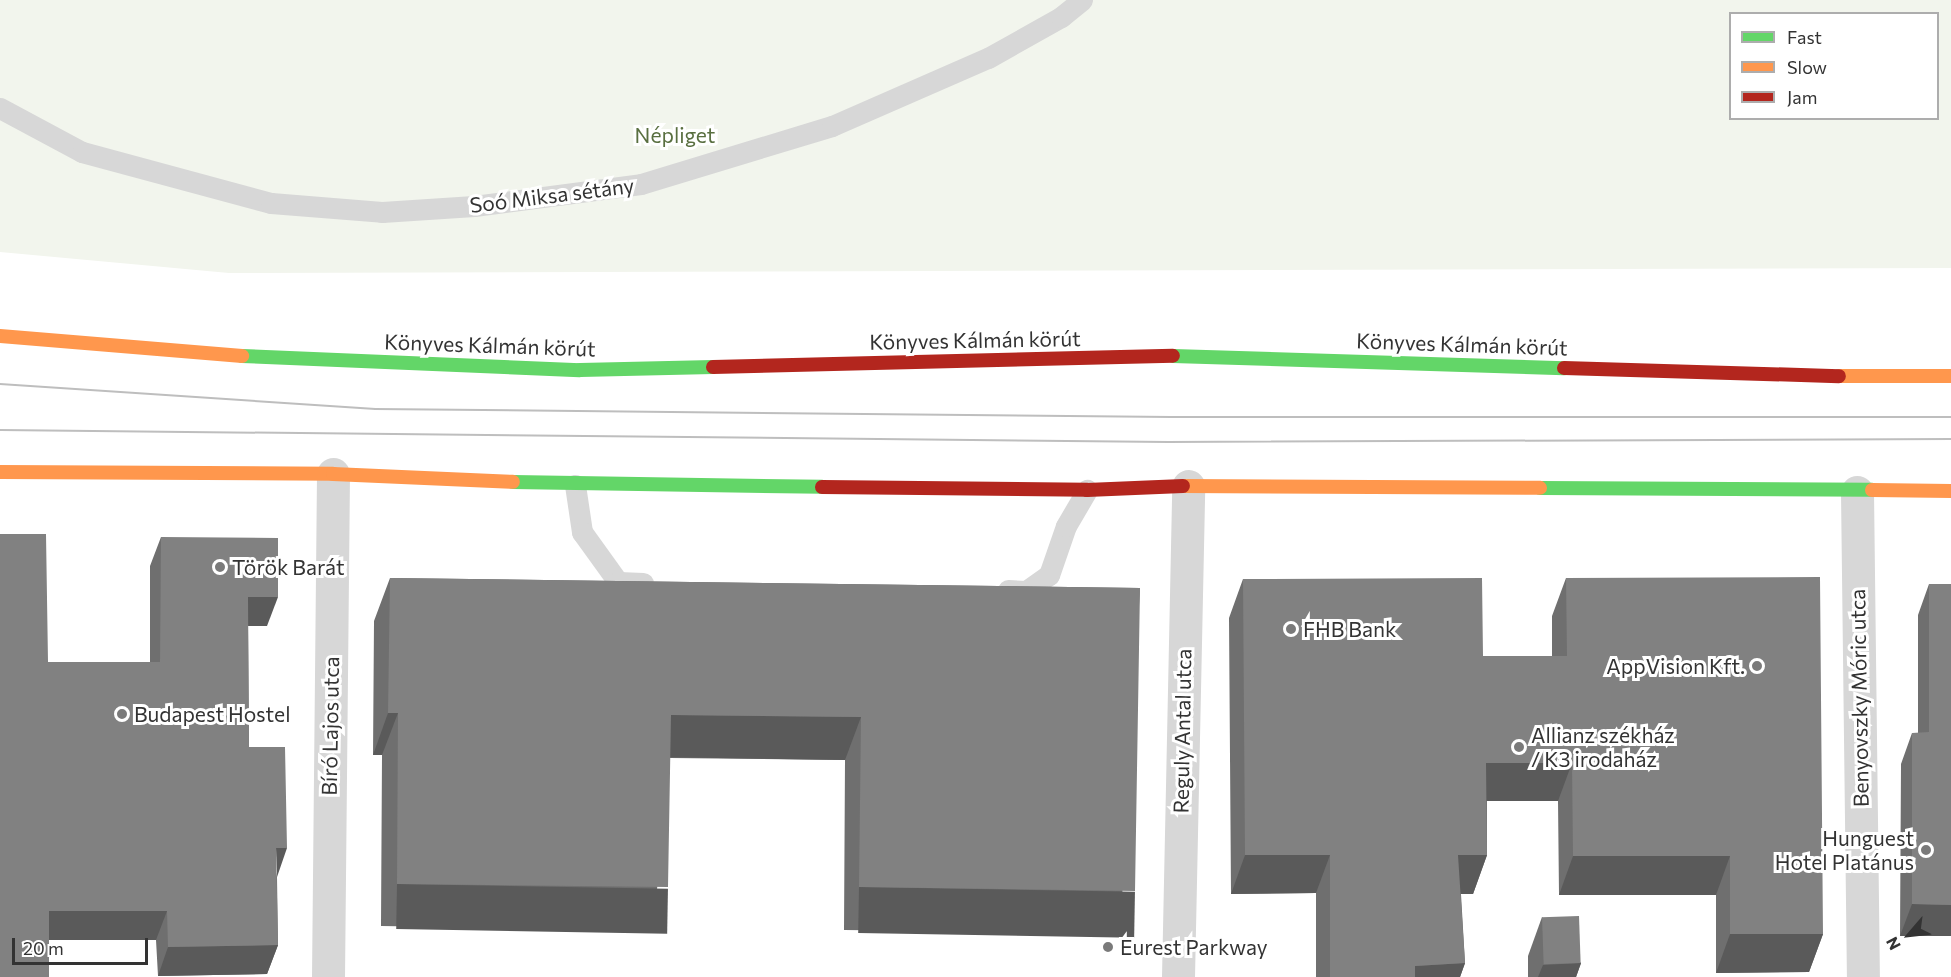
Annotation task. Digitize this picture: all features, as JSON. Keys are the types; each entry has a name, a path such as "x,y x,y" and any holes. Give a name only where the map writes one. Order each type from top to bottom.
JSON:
{"main road":[{"name":"Könyves Kálmán körút","path":"0,336 270,358 580,370 1162,356 1865,377 1951,376"},
{"path":"0,472 333,474 574,485 1087,490 1188,486 1951,491"}],"street":[{"name":"Bíró Lajos utca","path":"328,977 333,474"},
{"name":"Reguly Antal utca","path":"1178,977 1188,486"},
{"name":"Benyovszky Móric utca","path":"1857,492 1863,977"}],"lane":[{"name":"Soó Miksa sétány","path":"0,108 82,152 271,203 382,212 474,206 641,184 832,126 988,58 1061,17 1082,0"},
{"path":"574,485 582,532 618,582 666,583"},
{"path":"990,590 1026,591 1049,575 1066,526 1087,490"}],"green space":[{"name":"Népliget","path":"0,0 1951,0 1951,268 229,273 0,252"}],"building":[{"path":"0,534 46,534 48,662 160,662 161,537 278,538 278,597 248,597 249,747 285,747 287,848 276,848 278,945 168,947 167,911 49,911 49,977 0,977"},
{"name":"Allianz székház / K3 irodaház","path":"1820,577 1823,934 1730,934 1730,856 1573,856 1572,763 1486,763 1487,855 1458,855 1465,963 1415,966 1415,977 1330,977 1330,855 1245,855 1243,579 1482,578 1483,656 1567,656 1566,578"},
{"path":"390,578 1140,588 1135,891 859,887 861,717 671,715 668,887 397,884 398,713 388,713"},
{"name":"Hunguest Hotel Platánus","path":"1929,584 1951,584 1951,905 1912,904 1912,733 1929,732"},
{"path":"1579,916 1581,963 1544,964 1542,917"}],"tram line":[{"path":"0,384 375,409 1171,417 1951,417"},
{"path":"0,430 1168,442 1951,439"}],"traffic: fast":[{"path":"242,356 580,370 713,367"},
{"path":"1173,356 1564,368"},
{"path":"513,482 822,487"},
{"path":"1540,488 1872,490"}],"traffic: slow":[{"path":"0,336 242,356"},
{"path":"1839,376 1951,376"},
{"path":"0,472 333,474 513,482"},
{"path":"1183,486 1540,488"},
{"path":"1872,490 1951,491"}],"traffic: jam":[{"path":"713,367 1173,356"},
{"path":"1564,368 1839,376"},
{"path":"822,487 1087,490 1183,486"}],"place":[{"name":"Török Barát","path":"220,567"},
{"name":"FHB Bank","path":"1291,629"},
{"name":"AppVision Kft.","path":"1757,666"},
{"name":"Budapest Hostel","path":"122,714"},
{"name":"Allianz székház / K3 irodaház","path":"1519,747"},
{"name":"Hunguest Hotel Platánus","path":"1926,850"},
{"name":"Eurest Parkway","path":"1108,947"}]}
